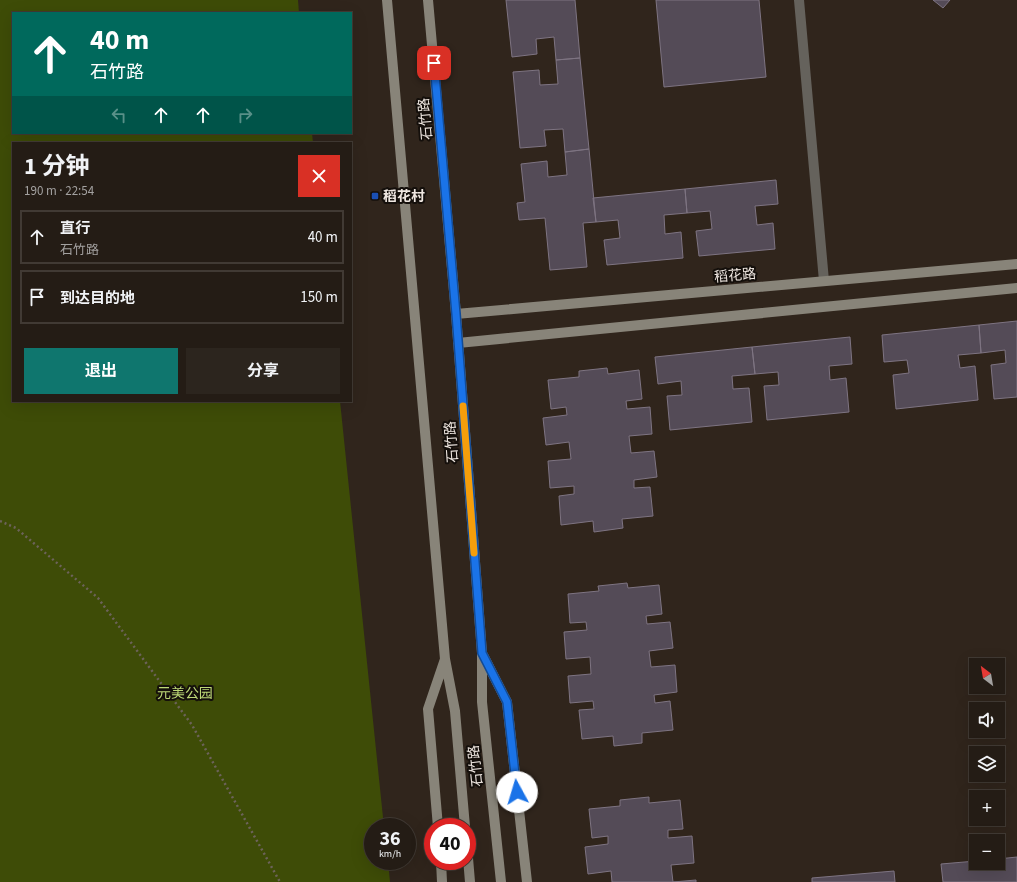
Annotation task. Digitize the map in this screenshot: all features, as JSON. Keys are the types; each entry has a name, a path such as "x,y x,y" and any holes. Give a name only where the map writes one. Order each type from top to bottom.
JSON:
{"street":[{"name":"石竹路","path":"387,0 445,659 455,711 464,818"},
{"name":"石竹路","path":"428,0 456,314 482,653 482,702 501,882"},
{"name":"稻花路","path":"456,314 1017,264"},
{"path":"458,343 1017,288"},
{"path":"482,653 507,702 527,882"},
{"path":"437,818 428,709 445,659"},
{"path":"441,870 442,882"},
{"path":"469,870 470,882"}],"lane":[{"path":"799,0 824,281"}],"path":[{"path":"0,520 16,528 98,598 192,725 280,882"}],"green space":[{"name":"元美公园","path":"0,0 298,0 299,12 12,12 12,134 312,134 313,142 12,142 12,402 340,402 383,818 364,818 364,870 389,870 390,882 0,882"}],"building":[{"path":"506,0 575,0 580,58 556,60 554,37 536,39 537,54 512,57"},
{"path":"656,0 759,0 766,77 664,87"},
{"path":"933,0 950,0 943,8"},
{"path":"580,58 589,149 565,152 563,129 544,130 546,146 520,148 513,72 539,70 540,85 558,84 556,60"},
{"path":"589,149 596,222 583,223 587,267 550,270 545,218 519,220 517,203 525,202 521,164 547,161 548,177 567,175 565,152"},
{"path":"776,180 778,204 755,206 757,225 773,223 775,249 699,256 696,231 712,229 710,211 687,213 685,189"},
{"path":"685,189 687,213 664,215 665,234 681,232 683,258 607,265 604,240 620,238 618,220 596,222 593,198"},
{"path":"1017,321 1017,397 994,399 991,365 1006,363 1005,350 981,353 979,325"},
{"path":"979,325 981,353 958,355 960,368 975,366 978,400 896,409 893,375 909,373 907,360 884,362 882,335"},
{"path":"850,337 852,364 829,366 830,380 846,378 849,412 767,420 764,386 779,385 778,372 755,374 752,347"},
{"path":"752,347 755,374 732,376 733,389 749,388 752,422 670,430 667,396 682,395 681,381 658,384 655,357"},
{"path":"607,368 608,374 639,370 642,399 626,401 627,409 650,407 652,434 629,436 631,453 654,451 657,477 634,480 634,488 650,487 653,516 622,519 623,528 594,532 593,521 561,525 559,496 574,494 574,486 550,488 548,461 571,459 569,442 546,445 543,418 567,415 566,407 551,409 548,380 579,377 579,371"},
{"path":"627,583 628,588 659,585 662,614 646,616 647,624 670,622 673,648 649,651 651,667 675,665 677,692 654,695 655,703 670,701 673,730 642,733 642,743 614,746 613,736 582,739 579,710 594,709 593,701 570,703 568,676 591,674 590,657 566,659 564,632 587,630 586,622 570,623 568,594 599,591 598,586"},
{"path":"649,797 649,803 680,800 683,829 668,830 668,838 692,836 694,863 671,865 673,882 612,882 611,871 588,874 585,847 608,844 608,836 592,838 589,809 620,806 620,800"},
{"path":"1017,857 1017,882 943,882 941,864 969,862 969,870 1005,870 1005,858"},
{"path":"894,871 895,882 812,882 812,878"},
{"path":"696,880 696,882 673,882"}],"slow traffic":[{"path":"463,406 474,553"}],"place":[{"name":"稻花村","path":"375,196"}],"route":[{"path":"434,63 456,314 482,653 507,702 517,792"}]}
